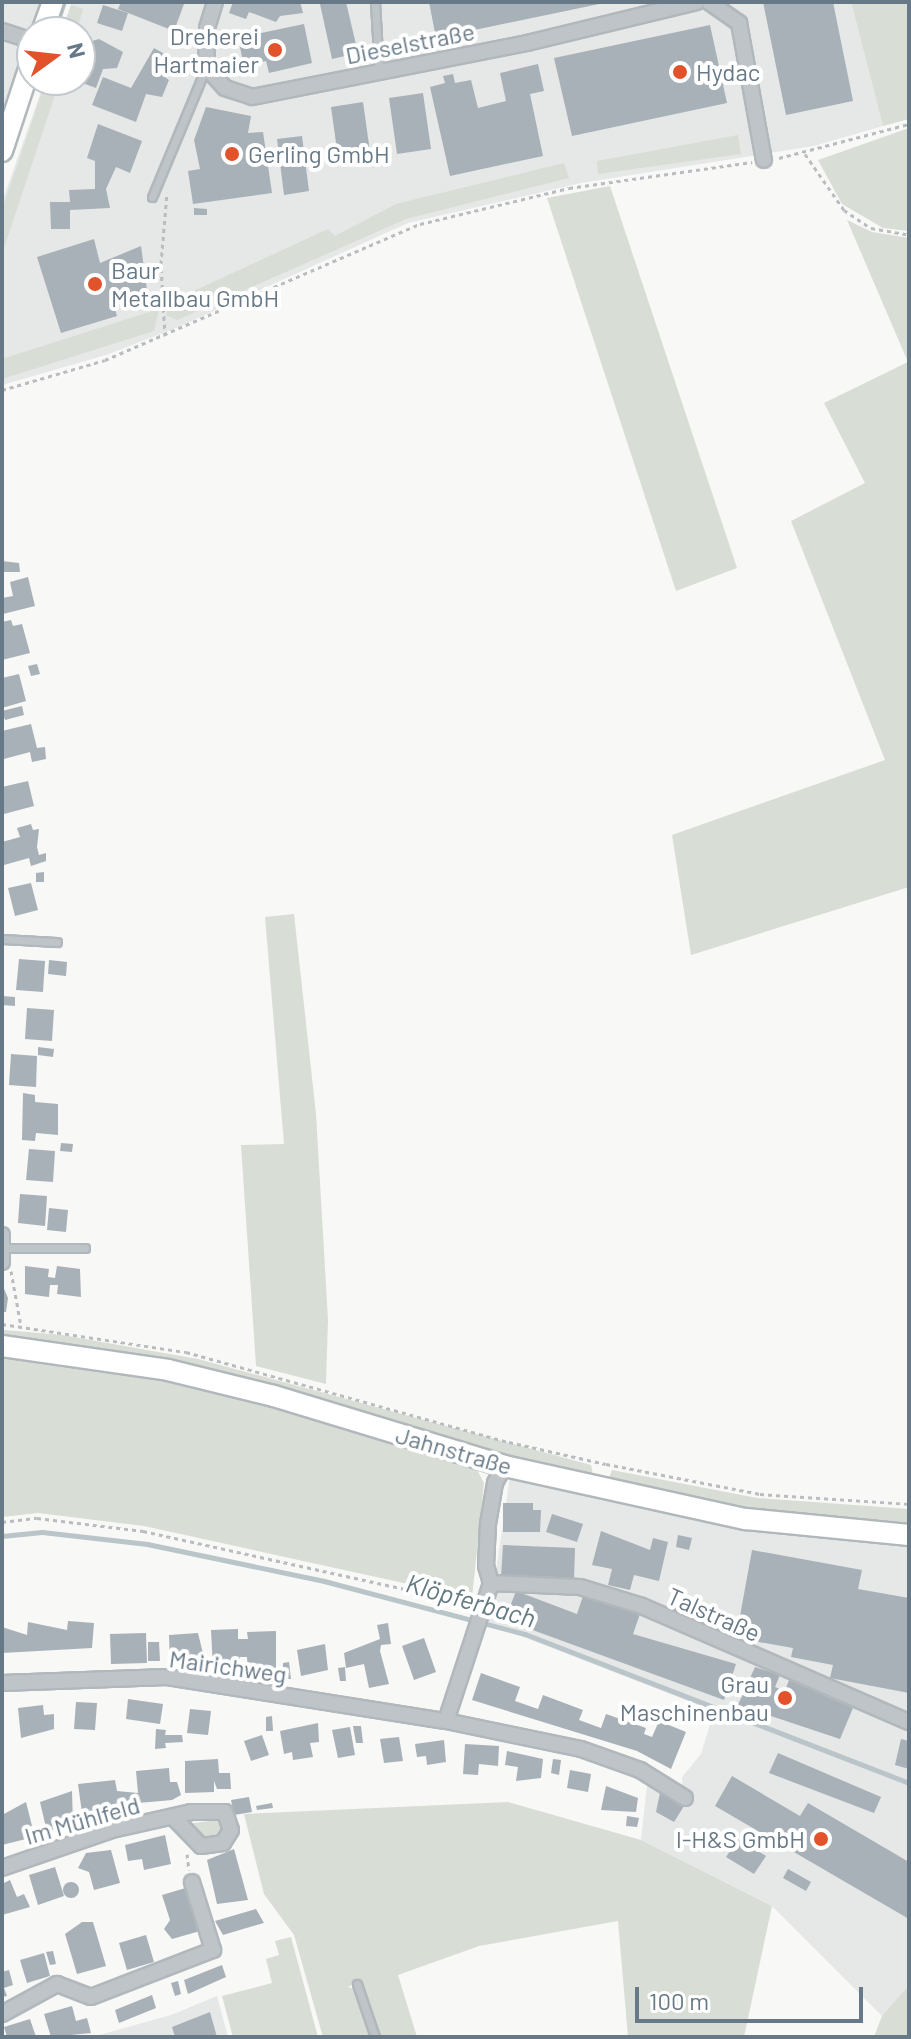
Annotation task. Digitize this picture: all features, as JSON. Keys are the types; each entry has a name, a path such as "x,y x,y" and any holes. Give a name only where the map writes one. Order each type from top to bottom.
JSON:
{"street":[{"path":"206,67 207,28 215,2"},
{"name":"Dieselstraße","path":"206,67 225,88 252,97 696,2"},
{"path":"709,2 739,23 764,160"},
{"path":"2,151 20,96"},
{"name":"Jahnstraße","path":"2,1346 168,1370 274,1396 504,1466 746,1519 909,1535"},
{"path":"446,1721 491,1583 486,1566 488,1524 495,1483 504,1466"},
{"name":"Talstraße","path":"491,1583 580,1587 642,1606 719,1635 909,1722"},
{"name":"Mairichweg","path":"2,1683 167,1677 446,1721 581,1749 640,1770 685,1798"},
{"name":"Im Mühlfeld","path":"2,1868 112,1830 174,1818 217,1810 229,1817 231,1830 223,1843 201,1846 189,1838 174,1818"},
{"path":"2,2014 57,1984 91,1997 213,1950 192,1882"}],"lane":[{"path":"375,2 379,72"},
{"path":"152,197 206,67"},
{"path":"2,939 57,942"},
{"path":"3,1252 85,1248"},
{"path":"357,1984 375,2037"}],"path":[{"path":"2,390 105,360 420,224 569,188 805,154 909,124"},
{"path":"805,154 844,210 871,228 909,235"},
{"path":"165,336 161,264 168,184"},
{"path":"3,1252 11,1271 21,1326"},
{"path":"2,1324 186,1352 509,1442 606,1464 760,1494 909,1504"},
{"path":"2,1522 37,1518 143,1531 482,1610"},
{"path":"189,1838 192,1882"}],"shaded area":[{"path":"2,2 47,2 42,16 16,16 16,86 2,124"},
{"path":"72,2 851,2 883,126 814,146 581,183 408,223 176,328 106,355 2,385 2,202 39,96 96,96 96,16 67,16"},
{"path":"851,2 909,2 909,119 883,126"},
{"path":"71,5 83,9 81,16 67,16"},
{"path":"41,96 55,96 2,254 2,210"},
{"path":"909,128 909,231 883,228 842,204 818,160"},
{"path":"738,135 741,154 598,174 597,161"},
{"path":"564,163 569,178 406,219 177,320 166,315 170,302 328,229 335,236 396,204"},
{"path":"610,186 737,568 676,591 547,198"},
{"path":"847,220 872,232 909,238 909,887 691,955 672,835 885,760 791,521 865,483 824,403 908,362"},
{"path":"159,309 154,331 2,379 2,359"},
{"path":"294,914 316,1114 328,1320 326,1384 256,1366 241,1145 284,1144 265,917"},
{"path":"4,1330 62,1335 198,1359 591,1465 593,1475 588,1479 510,1458 217,1372 105,1349 2,1340"},
{"path":"2,1352 162,1377 474,1464 484,1483 472,1598 144,1526 38,1513 2,1517"},
{"path":"612,1470 757,1498 909,1509 909,1528 761,1513 608,1481"},
{"path":"510,1476 909,1544 909,1985 882,2016 772,1906 641,1840 647,1785 683,1805 682,1777 701,1754 714,1711 482,1621 495,1578"},
{"path":"508,1802 641,1840 772,1906 744,2037 628,2037 618,1921 479,1946 398,1975 417,2037 377,2037 361,1980 348,1987 354,1989 373,2037 323,2037 294,1935 264,1894 244,1814"},
{"path":"218,1820 222,1831 208,1839 186,1824"},
{"path":"291,1937 318,2037 233,2037 222,1996 272,1983 266,1959 279,1955 275,1941"},
{"path":"909,1985 909,2037 874,2037 882,2016"},
{"path":"217,1996 228,2037 92,2037 171,2015"}],"building":[{"path":"121,2 184,4 174,31 118,9"},
{"path":"233,2 300,2 303,13 280,16 276,22 249,12 246,19 229,13"},
{"path":"346,2 358,53 332,59 320,4"},
{"path":"429,2 604,2 604,3 436,38"},
{"path":"763,2 833,2 853,101 786,115"},
{"path":"103,5 128,13 122,31 97,23"},
{"name":"Dreherei Hartmaier","path":"304,24 312,63 269,73 266,61 244,66 238,38"},
{"path":"710,25 727,103 572,136 554,58"},
{"path":"96,40 123,52 117,68 103,69 96,88"},
{"path":"154,48 170,57 162,75 169,80 162,97 146,94 136,122 92,105 103,77 131,88"},
{"path":"538,64 544,91 530,94 543,156 450,176 430,87 445,83 443,76 453,74 455,83 471,80 478,108 506,101 500,73"},
{"path":"423,93 431,149 397,154 389,98"},
{"path":"363,102 371,159 339,164 331,107"},
{"name":"Gerling GmbH","path":"206,107 251,116 248,133 263,132 272,193 193,204 188,171 200,169 194,140"},
{"path":"98,124 142,141 130,173 116,167 106,189 110,208 70,210 70,229 51,229 50,202 70,202 69,190 95,189 95,161 87,158"},
{"path":"302,136 309,191 284,195 277,139"},
{"path":"194,208 207,209 207,215 194,215"},
{"name":"Baur Metallbau GmbH","path":"94,239 100,263 141,246 147,290 113,302 117,316 61,333 37,257"},
{"path":"2,561 19,563 20,572 2,572"},
{"path":"28,577 35,606 3,614 2,598 13,596 10,582"},
{"path":"11,620 13,626 22,624 30,653 2,660 2,622"},
{"path":"37,664 40,674 31,676 28,666"},
{"path":"19,674 26,701 2,708 2,678"},
{"path":"22,706 24,715 5,720 2,711"},
{"path":"31,724 37,748 45,747 46,759 32,762 30,752 4,759 2,731"},
{"path":"28,781 34,806 4,814 2,787"},
{"path":"31,824 33,830 39,829 37,847 39,855 46,853 46,861 31,866 29,858 4,865 2,842 20,837 17,828"},
{"path":"44,872 44,882 36,882 36,873"},
{"path":"31,883 38,910 15,916 8,888"},
{"path":"19,959 45,961 43,992 16,990"},
{"path":"49,960 67,962 66,976 48,974"},
{"path":"2,996 15,997 15,1006 2,1005"},
{"path":"27,1008 54,1010 52,1041 25,1039"},
{"path":"38,1047 54,1049 53,1057 38,1055"},
{"path":"11,1054 37,1056 36,1087 9,1085"},
{"path":"23,1093 35,1095 35,1102 58,1104 58,1135 36,1133 35,1141 22,1140"},
{"path":"61,1143 73,1144 72,1152 60,1151"},
{"path":"29,1149 55,1151 53,1182 26,1180"},
{"path":"20,1194 47,1196 45,1226 18,1223"},
{"path":"49,1208 68,1210 66,1232 47,1230"},
{"path":"25,1266 49,1269 48,1277 55,1278 57,1266 80,1269 81,1297 57,1294 58,1285 50,1285 49,1297 25,1294"},
{"path":"2,1284 8,1298 6,1312 2,1312"},
{"path":"503,1503 533,1503 533,1510 541,1510 540,1532 503,1532"},
{"path":"552,1514 583,1524 577,1542 546,1532"},
{"path":"601,1531 650,1550 653,1538 668,1542 659,1581 634,1575 630,1590 608,1585 612,1569 592,1565"},
{"path":"678,1535 692,1538 689,1550 676,1547"},
{"path":"503,1545 575,1548 574,1580 501,1577"},
{"path":"752,1550 862,1570 858,1589 909,1598 909,1693 830,1678 833,1665 791,1657 793,1648 736,1638"},
{"path":"516,1591 577,1614 584,1593 640,1614 633,1634 736,1664 724,1700 505,1620"},
{"path":"670,1601 678,1602 677,1611 669,1610"},
{"path":"68,1621 94,1623 92,1648 2,1653 2,1627 27,1635 28,1622 67,1630"},
{"path":"388,1623 391,1644 381,1645 380,1651 389,1684 369,1688 364,1664 346,1668 344,1653 380,1639 377,1625"},
{"path":"238,1629 238,1639 248,1639 247,1632 276,1631 276,1675 248,1676 247,1657 240,1657 240,1672 213,1669 211,1630"},
{"path":"146,1633 147,1663 111,1664 110,1634"},
{"path":"198,1633 208,1674 198,1675 198,1664 170,1665 169,1635"},
{"path":"424,1638 436,1672 414,1680 402,1646"},
{"path":"148,1642 159,1642 160,1661 148,1661"},
{"path":"325,1644 328,1670 301,1676 297,1650"},
{"path":"289,1662 291,1679 283,1679 283,1663"},
{"path":"345,1667 346,1681 340,1681 338,1668"},
{"name":"Grau Maschinenbau","path":"755,1667 780,1675 775,1687 785,1691 789,1680 853,1708 840,1739 738,1705"},
{"path":"481,1673 520,1687 515,1701 538,1709 543,1695 583,1710 579,1720 601,1728 606,1714 646,1728 644,1734 652,1737 659,1721 686,1732 671,1769 637,1751 472,1700"},
{"path":"128,1699 163,1704 160,1724 126,1719"},
{"path":"76,1702 97,1703 95,1730 74,1729"},
{"path":"43,1705 44,1715 54,1714 54,1729 21,1738 18,1708"},
{"path":"190,1709 211,1711 208,1735 187,1733"},
{"path":"272,1716 273,1731 266,1731 266,1717"},
{"path":"318,1723 319,1742 310,1743 313,1757 293,1760 292,1752 284,1754 280,1731"},
{"path":"353,1726 361,1726 363,1743 356,1743"},
{"path":"350,1727 355,1755 338,1758 332,1730"},
{"path":"156,1729 166,1730 165,1735 182,1735 183,1742 165,1743 166,1748 155,1749"},
{"path":"262,1735 269,1755 251,1761 244,1741"},
{"path":"399,1737 403,1761 384,1763 380,1739"},
{"path":"901,1739 909,1741 909,1769 895,1765"},
{"path":"444,1740 446,1762 427,1765 426,1756 417,1757 415,1744"},
{"path":"465,1744 499,1746 498,1766 479,1764 478,1775 463,1774"},
{"path":"507,1751 543,1759 541,1778 516,1781 518,1767 505,1765"},
{"path":"778,1753 881,1797 874,1813 769,1773"},
{"path":"218,1759 219,1773 230,1773 231,1789 217,1789 214,1781 214,1792 185,1793 185,1761"},
{"path":"553,1759 561,1760 559,1775 551,1773"},
{"path":"169,1768 170,1782 177,1782 181,1795 172,1800 138,1803 140,1814 128,1816 127,1807 82,1813 78,1784 115,1780 117,1791 138,1793 136,1771"},
{"path":"570,1770 591,1774 588,1792 567,1788"},
{"name":"I-H&S GmbH","path":"732,1776 800,1816 808,1803 909,1862 909,1919 715,1806"},
{"path":"606,1786 638,1798 636,1812 601,1810"},
{"path":"72,1791 73,1826 47,1832 40,1802"},
{"path":"660,1793 684,1806 674,1822 656,1812"},
{"path":"249,1797 252,1812 234,1815 231,1800"},
{"path":"26,1802 32,1826 23,1828 26,1839 2,1845 2,1815"},
{"path":"272,1803 273,1808 257,1810 256,1806"},
{"path":"627,1816 639,1818 637,1827 626,1826"},
{"path":"165,1835 171,1864 144,1870 142,1859 128,1861 125,1845"},
{"path":"738,1839 766,1856 754,1874 726,1857"},
{"path":"234,1849 248,1900 217,1904 207,1860"},
{"path":"111,1850 120,1883 94,1890 89,1872 78,1868 86,1853"},
{"path":"55,1867 64,1896 38,1905 29,1875"},
{"path":"788,1869 811,1882 806,1891 783,1878"},
{"path":"10,1880 17,1897 24,1894 30,1907 2,1915 2,1884"},
{"path":"68,1882 74,1882 79,1890 77,1896 68,1898 63,1893 63,1887"},
{"path":"189,1887 200,1931 172,1939 164,1929 170,1920 162,1895"},
{"path":"256,1909 264,1923 223,1935 215,1921"},
{"path":"82,1922 93,1922 106,1966 77,1974 65,1934"},
{"path":"146,1935 154,1962 127,1970 119,1943"},
{"path":"53,1951 56,1964 50,1965 46,1952"},
{"path":"44,1953 50,1976 27,1983 20,1960"},
{"path":"222,1965 226,1977 188,1994 184,1980"},
{"path":"9,1970 13,1985 4,1988 7,1996 2,1997 2,1972"},
{"path":"178,1981 181,1994 175,1996 171,1983"},
{"path":"152,1995 156,2008 119,2023 115,2010"},
{"path":"72,2006 76,2021 87,2018 91,2033 51,2037 44,2014"},
{"path":"210,2012 217,2037 175,2037 172,2027"},
{"path":"30,2019 36,2037 7,2037 4,2027"}],"waterway":[{"path":"59,16 64,2"},
{"name":"Klöpferbach","path":"2,1536 42,1532 147,1544 324,1581 525,1634 909,1783"}],"place":[{"name":"Dreherei Hartmaier","path":"275,50"},
{"name":"Hydac","path":"680,72"},
{"name":"Gerling GmbH","path":"232,154"},
{"name":"Baur Metallbau GmbH","path":"95,284"},
{"name":"Grau Maschinenbau","path":"785,1698"},
{"name":"I-H&S GmbH","path":"821,1839"}]}
